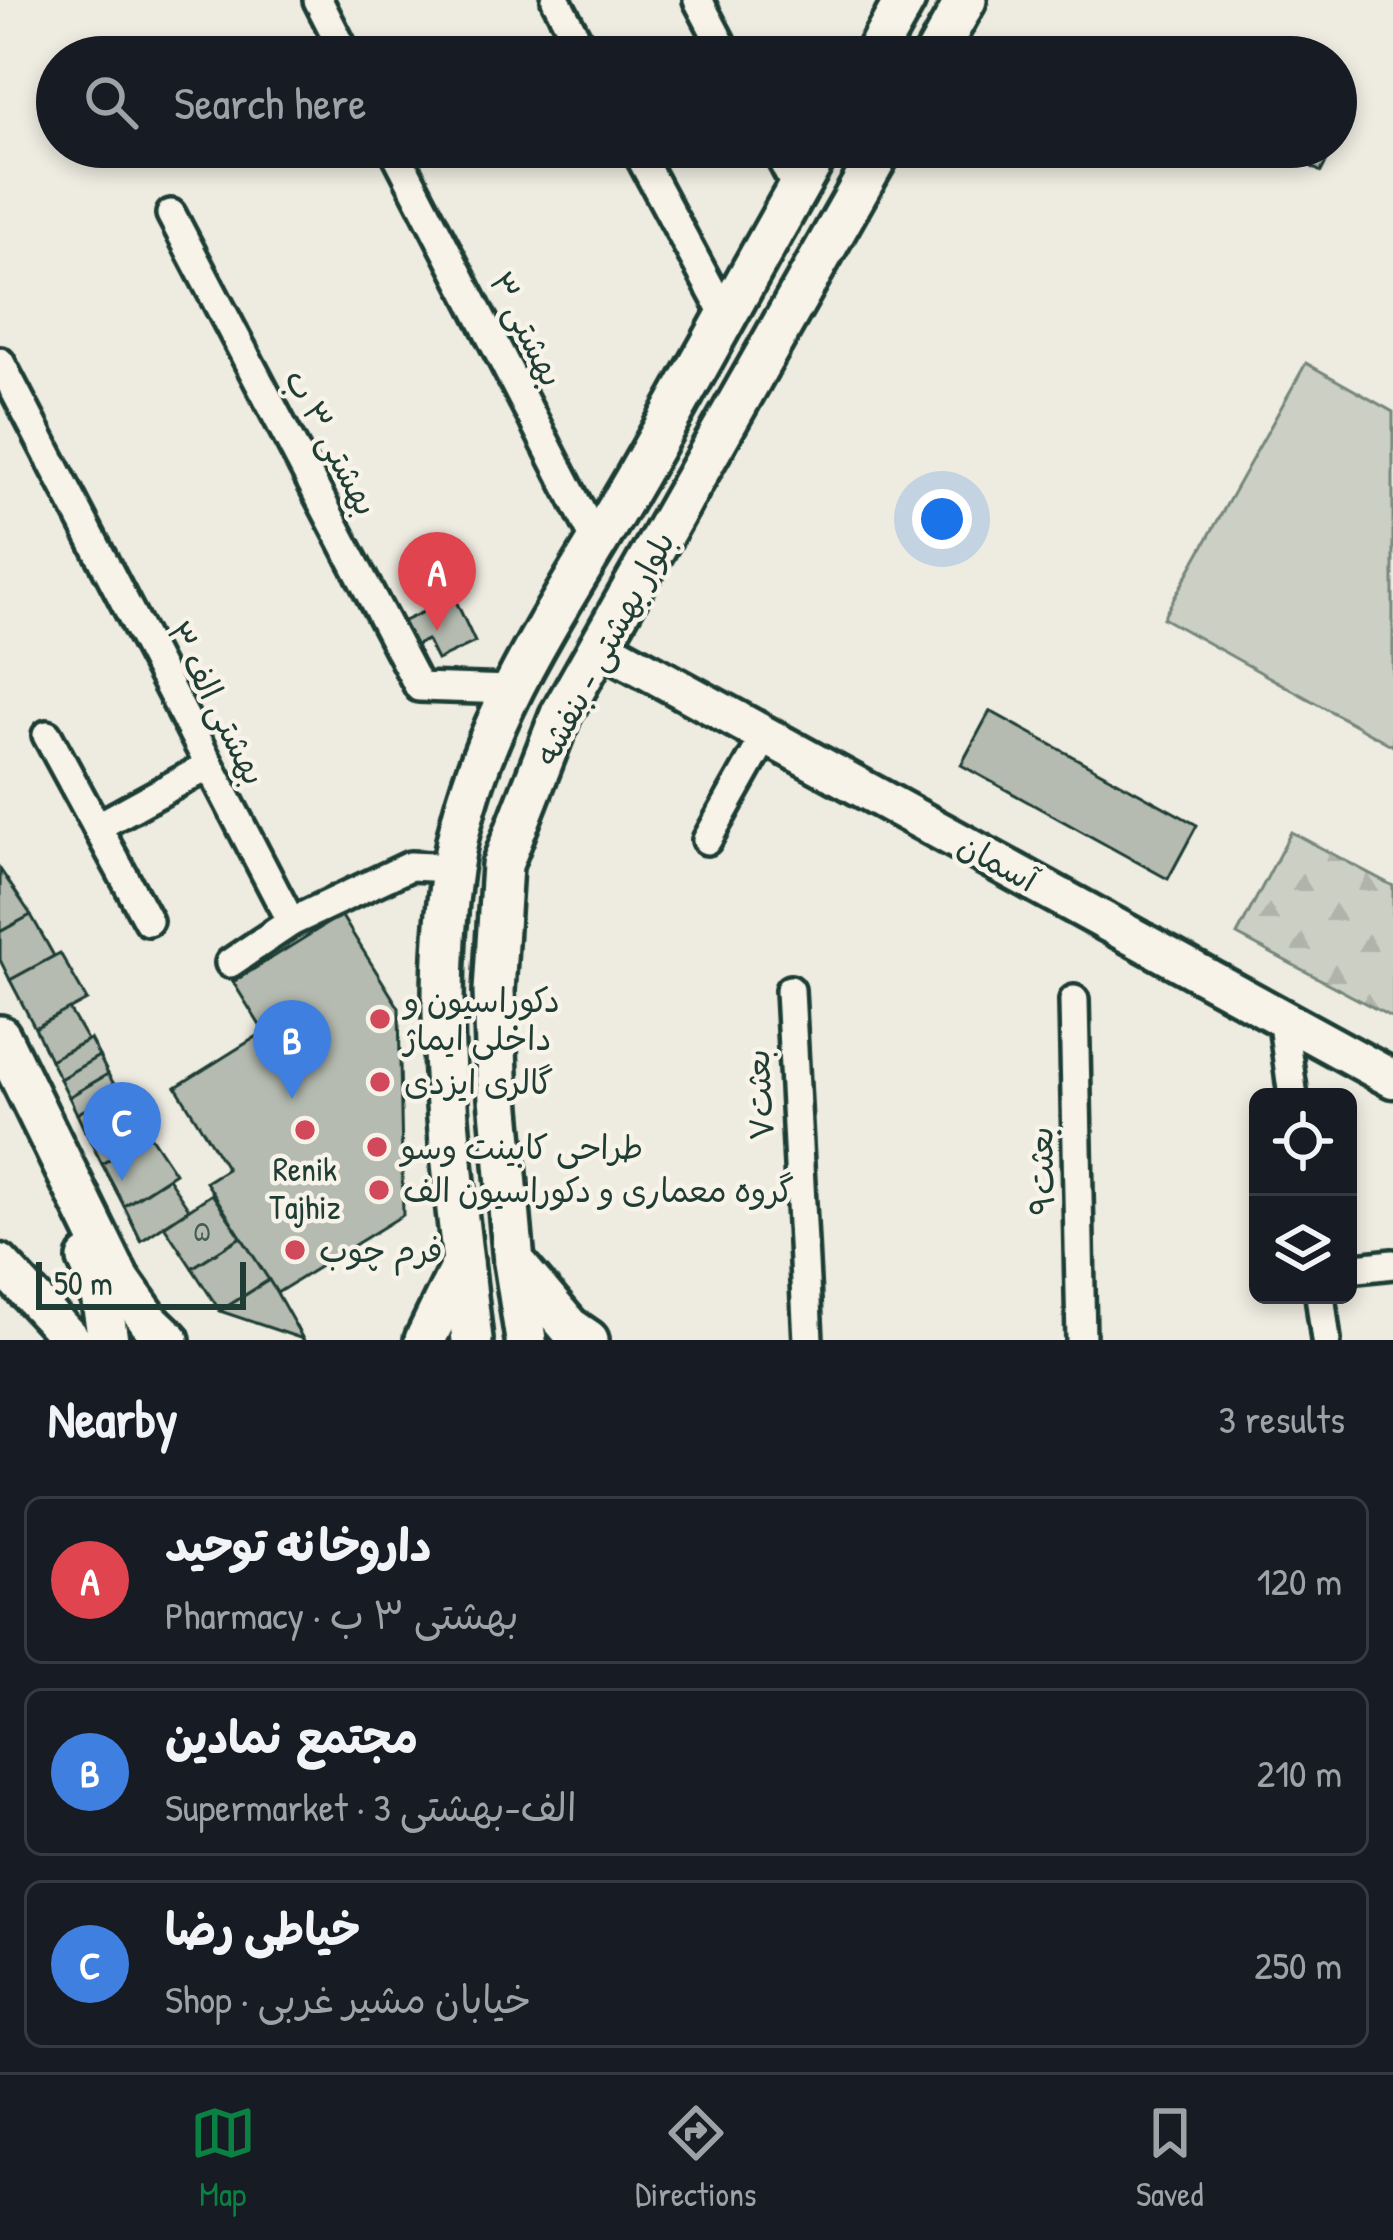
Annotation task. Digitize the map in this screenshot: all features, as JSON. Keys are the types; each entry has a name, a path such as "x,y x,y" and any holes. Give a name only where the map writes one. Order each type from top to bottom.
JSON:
{"main road":[{"path":"885,36 905,0"},
{"path":"946,36 966,0"},
{"name":"بلوار بهشتی - بنفشه","path":"472,1340 447,1101 442,986 452,868 472,788 511,690 727,319 809,168"},
{"name":"بلوار بهشتی - بنفشه","path":"526,1340 514,1262 494,991 502,866 561,714 872,168"},
{"path":"0,1036 118,1277 123,1336"},
{"path":"0,1078 123,1336"},
{"path":"425,1340 463,1262"},
{"path":"514,1262 569,1327 588,1340"}],"street":[{"path":"317,0 336,36"},
{"path":"556,0 575,36"},
{"path":"698,0 717,36"},
{"name":"بهشتی ۳","path":"404,168 597,543"},
{"path":"645,168 727,319"},
{"path":"786,168 797,189"},
{"name":"بهشتی ۳ ب","path":"171,214 419,687 511,690"},
{"name":"بهشتی الف ۳","path":"0,362 291,922"},
{"name":"آسمان","path":"602,646 1393,1079"},
{"path":"47,735 148,921"},
{"path":"707,840 766,735"},
{"path":"97,827 208,766"},
{"path":"230,963 291,922 410,866 452,868"},
{"name":"بعثت۷","path":"790,990 808,1340"},
{"name":"بعثت۹","path":"1074,1000 1081,1340"},
{"path":"1282,1017 1292,1088"},
{"path":"0,1263 123,1336"},
{"path":"1357,1268 1393,1264"},
{"path":"1321,1304 1326,1340"}],"green space":[{"path":"1306,363 1393,412 1393,746 1163,618"},
{"path":"1291,832 1393,886 1393,1018 1237,935"}],"building":[{"path":"454,597 475,642 437,660 427,640 412,647 400,623"},
{"path":"990,711 1197,825 1168,879 961,765"},
{"path":"0,869 31,915 0,932"},
{"path":"31,915 54,956 10,980 0,960 0,932"},
{"path":"341,915 399,1008 403,1215 277,1293 206,1182 227,1169 176,1087 264,1032 233,982"},
{"path":"60,953 87,1000 35,1028 10,980"},
{"path":"69,1009 87,1040 50,1060 35,1028"},
{"path":"90,1039 99,1056 60,1079 50,1060"},
{"path":"99,1056 108,1074 69,1097 60,1079"},
{"path":"108,1074 118,1091 77,1114 69,1097"},
{"path":"118,1091 127,1106 85,1131 77,1114"},
{"path":"122,1109 141,1140 102,1164 85,1131"},
{"path":"149,1134 175,1173 124,1206 102,1164"},
{"path":"168,1178 189,1209 141,1241 124,1206"},
{"path":"212,1194 241,1237 192,1268 164,1226"},
{"path":"241,1237 269,1280 220,1311 192,1268"},
{"path":"269,1280 277,1293 303,1339 220,1311"}],"place":[{"name":"داروخانه توحید","path":"437,631"},
{"name":"دکوراسیون و داخلی ایماژ","path":"380,1019"},
{"name":"گالری ایزدی","path":"380,1082"},
{"name":"مجتمع نمادین","path":"292,1099"},
{"name":"Renik Tajhiz","path":"305,1130"},
{"name":"طراحی کابینت وسو","path":"377,1147"},
{"name":"خیاطی رضا","path":"122,1181"},
{"name":"گروه معماری و دکوراسیون الف","path":"379,1190"},
{"name":"فرم چوب","path":"295,1250"}]}
